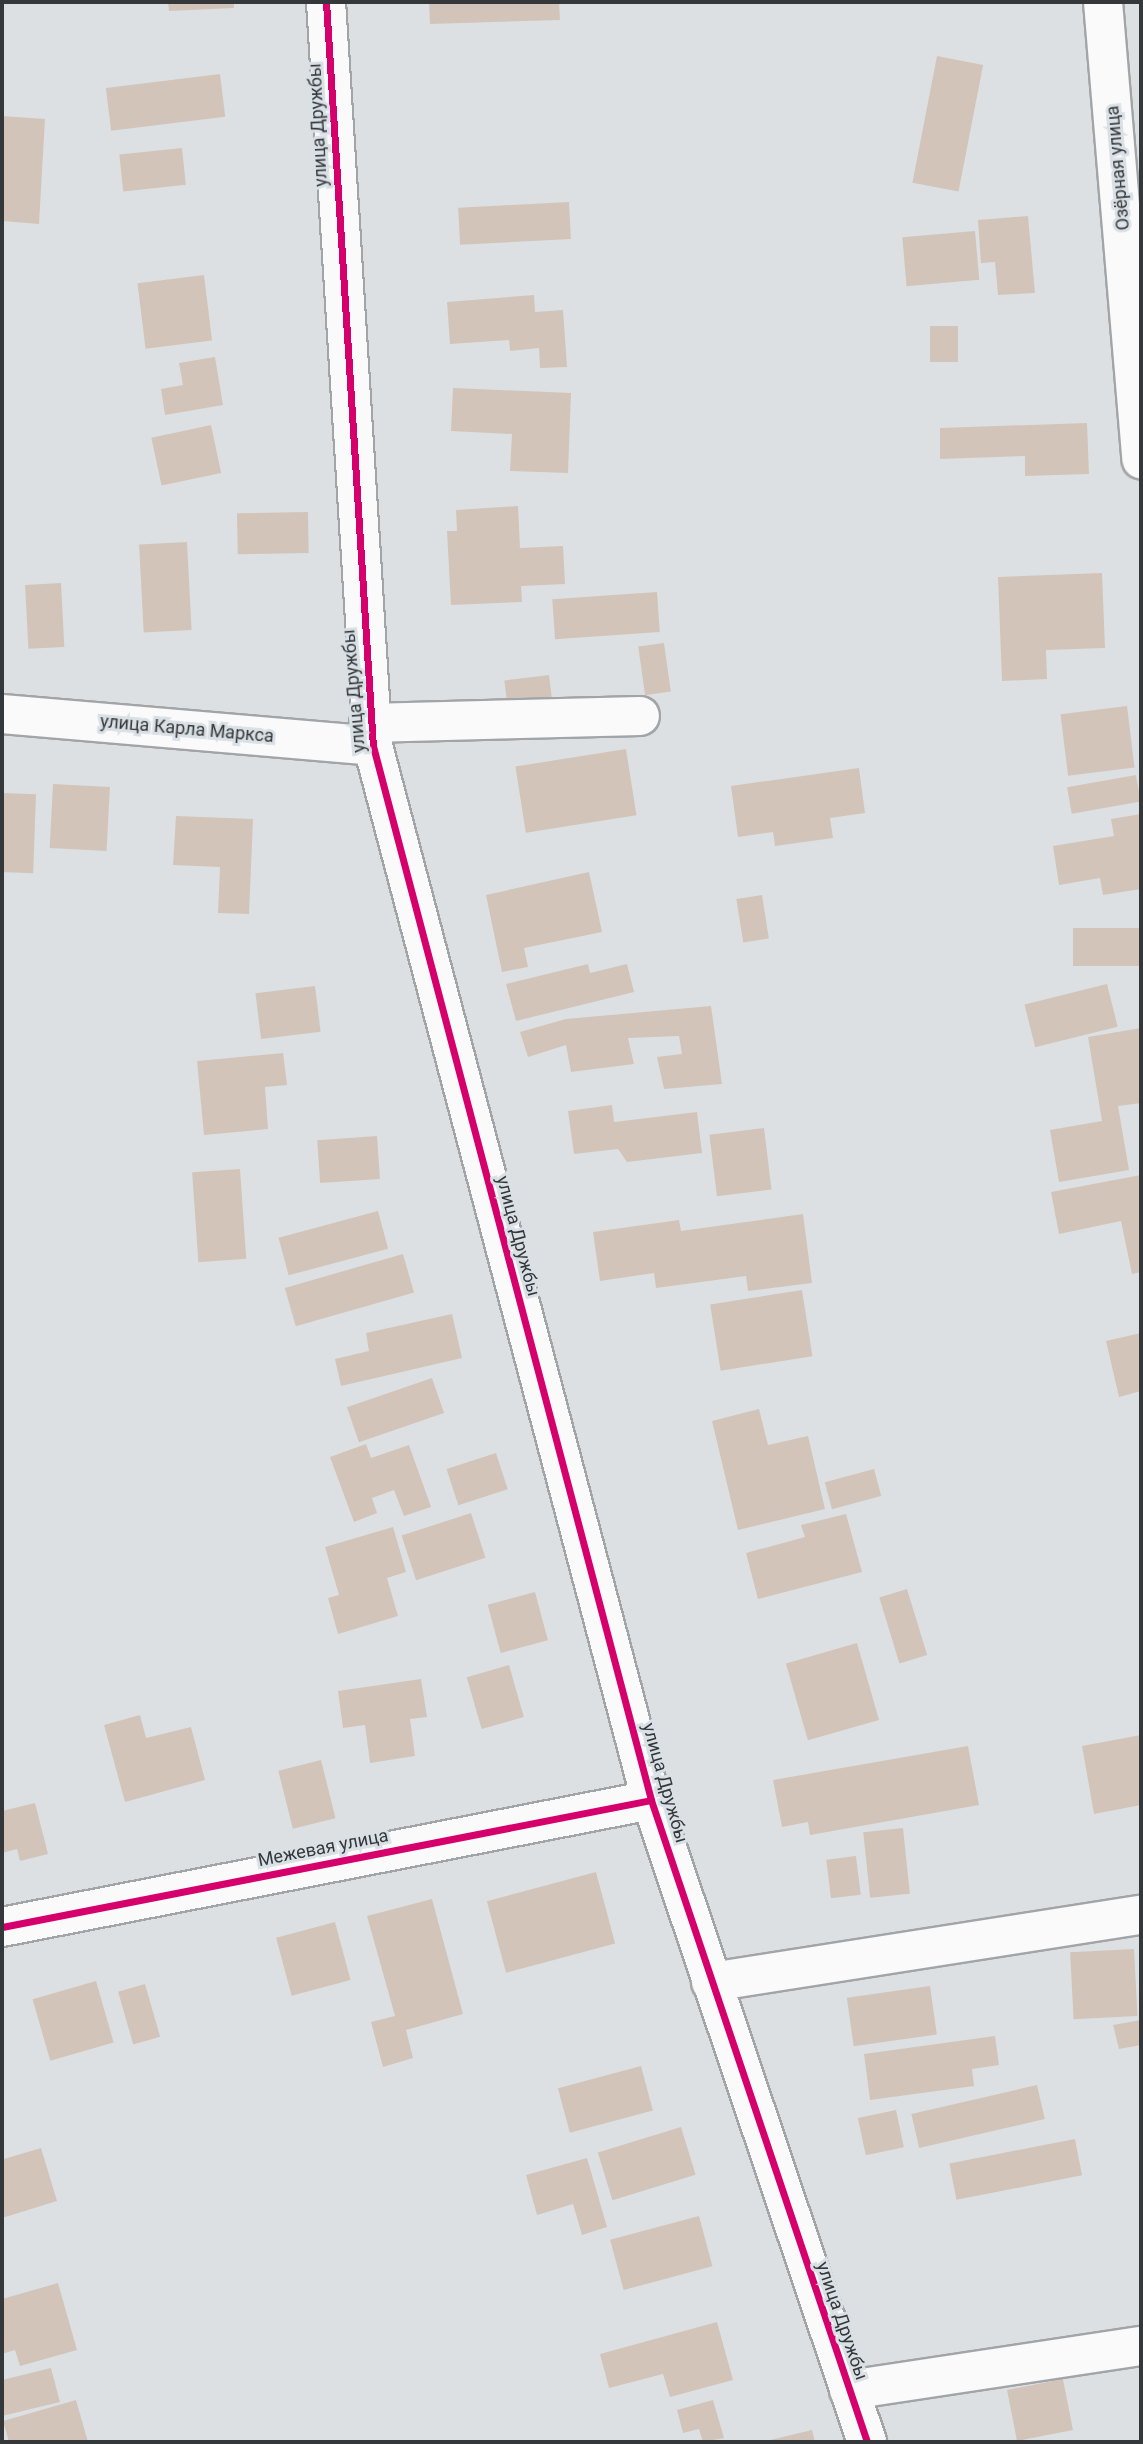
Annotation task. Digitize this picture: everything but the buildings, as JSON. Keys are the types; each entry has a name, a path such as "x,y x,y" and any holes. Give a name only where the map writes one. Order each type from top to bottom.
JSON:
{"street":[{"name":"улица Дружбы","path":"326,2 371,734 651,1800 867,2442"},
{"name":"Озёрная улица","path":"1103,2 1141,459"},
{"name":"улица Карла Маркса","path":"2,714 371,734 640,716"},
{"name":"Межевая улица","path":"2,1927 651,1800"},
{"path":"711,1982 1141,1915"},
{"path":"849,2390 1141,2346"}],"cycle path":[{"path":"326,2 373,746 651,1800 867,2442"},
{"path":"2,1927 651,1800"}]}
